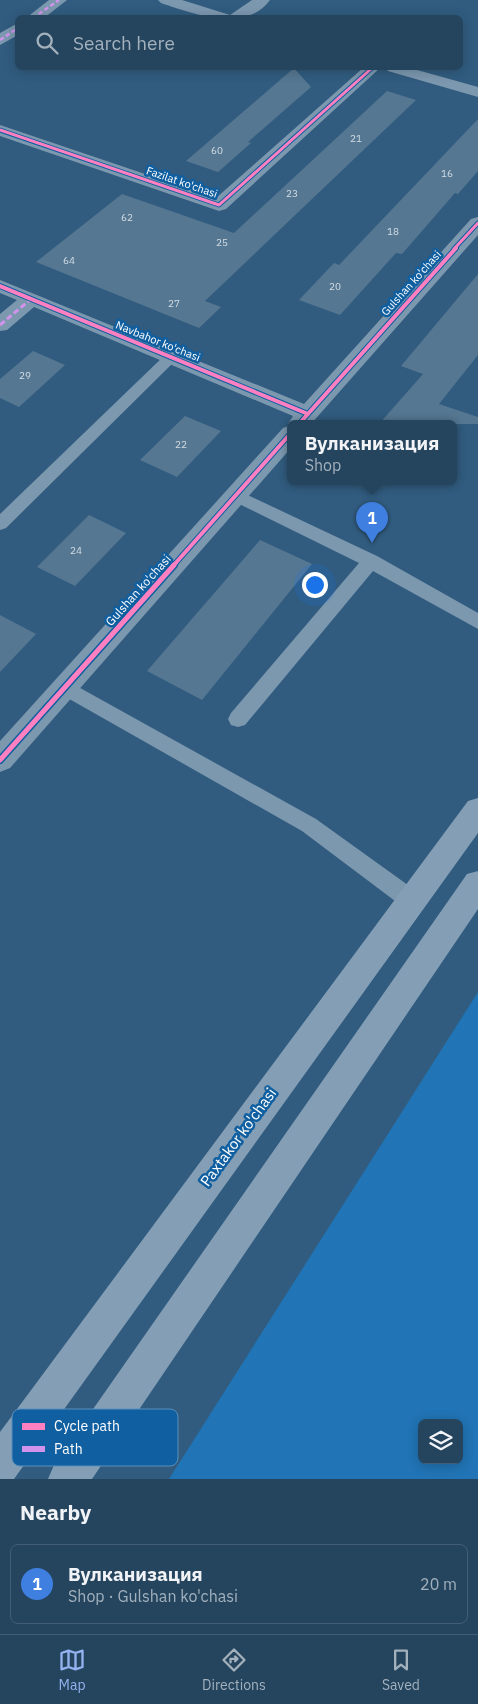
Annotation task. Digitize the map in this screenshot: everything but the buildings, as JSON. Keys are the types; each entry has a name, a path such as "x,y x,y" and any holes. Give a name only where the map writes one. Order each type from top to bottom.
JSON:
{"main road":[{"name":"Paxtakor ko'chasi","path":"41,1409 478,810"},
{"path":"116,1409 478,884"},
{"name":"Paxtakor ko'chasi","path":"0,1465 12,1449"},
{"path":"68,1479 77,1466"}],"street":[{"path":"37,15 59,0"},
{"path":"166,0 214,15"},
{"path":"240,15 262,0"},
{"path":"0,40 15,30"},
{"name":"Fazilat ko'chasi","path":"0,130 219,205 370,70"},
{"path":"401,70 478,92"},
{"name":"Gulshan ko'chasi","path":"304,419 478,223"},
{"name":"Navbahor ko'chasi","path":"0,286 171,357 304,419"},
{"path":"0,325 31,299"},
{"name":"Gulshan ko'chasi","path":"0,760 287,438"}],"lane":[{"path":"0,524 171,357"},
{"path":"235,496 371,561 478,622"},
{"path":"238,719 371,561"},
{"path":"64,687 309,825 411,900"}],"shaded area":[{"path":"478,992 478,1479 169,1479 178,1466"}],"marked path":[{"path":"37,15 59,0"},
{"path":"0,40 15,30"},
{"path":"0,325 31,299"}],"cycle path":[{"path":"0,130 219,205 370,70"},
{"path":"303,420 478,223"},
{"path":"0,286 308,414"},
{"path":"0,760 287,437"}],"place":[{"name":"Вулканизация","path":"372,543"}]}
